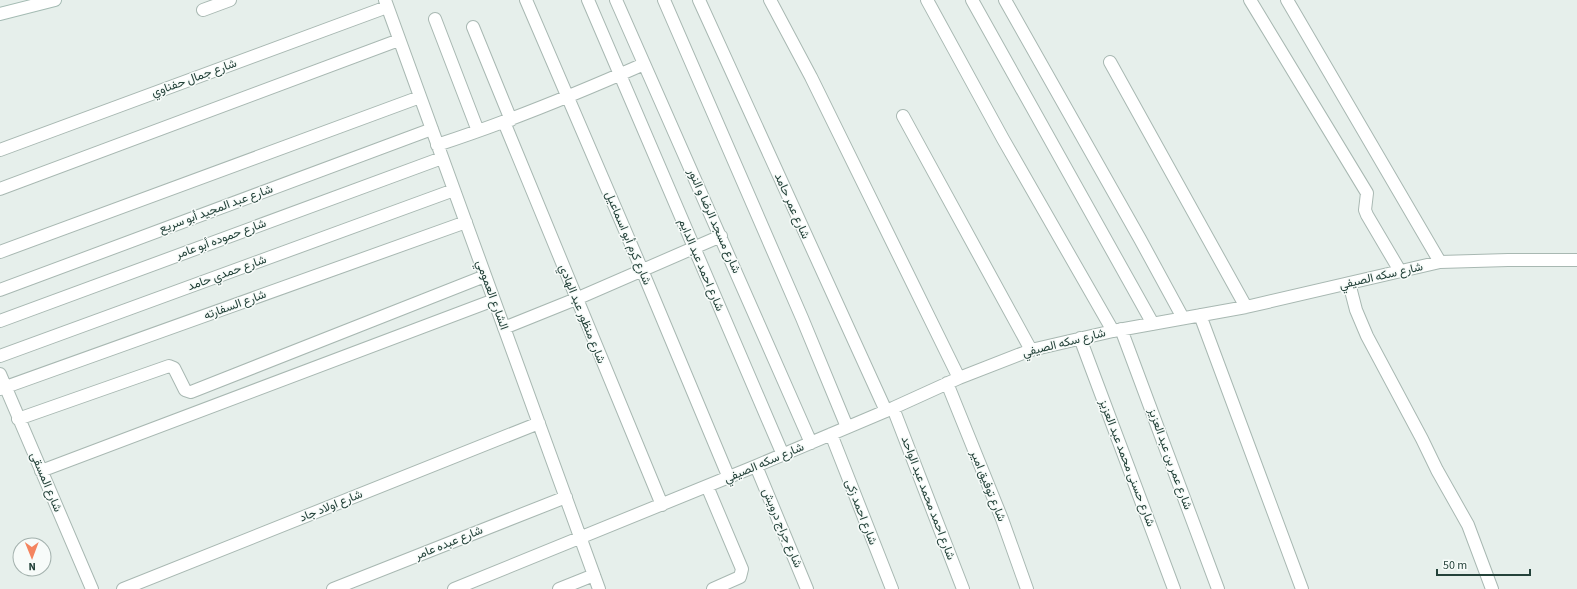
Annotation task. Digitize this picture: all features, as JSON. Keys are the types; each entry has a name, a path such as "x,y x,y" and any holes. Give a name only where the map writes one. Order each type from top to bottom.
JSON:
{"street":[{"path":"0,14 55,0"},
{"path":"203,10 230,0"},
{"name":"شارع كرم أبو اسماعيل","path":"526,0 642,270 729,478"},
{"name":"شارع احمد عبد الدايم","path":"588,0 783,455"},
{"name":"شارع مسجد الرضا و النور","path":"616,0 812,443"},
{"path":"664,0 802,318 847,427"},
{"name":"شارع عمر حامد","path":"698,0 889,409"},
{"path":"770,0 811,78 959,378"},
{"name":"شارع عمر بن عبد العزيز","path":"927,0 1003,139 1117,330 1218,589"},
{"path":"972,0 1153,324"},
{"path":"1005,0 1183,318"},
{"path":"1250,0 1367,193 1365,210 1367,215 1400,271"},
{"path":"1287,0 1440,262"},
{"name":"الشارع العمومي","path":"386,4 599,589"},
{"name":"شارع جمال حفناوي","path":"0,150 386,4"},
{"path":"435,19 478,132"},
{"name":"شارع منظور عبد الهادي","path":"473,27 507,121 576,299 662,505"},
{"path":"0,189 399,40"},
{"path":"1110,62 1246,306"},
{"path":"437,145 507,121 568,97 644,64"},
{"path":"0,252 420,96"},
{"path":"904,116 1031,350"},
{"name":"شارع عبد المجيد أبو سريع","path":"0,290 432,129"},
{"name":"شارع حموده أبو عامر","path":"0,321 442,158"},
{"name":"شارع حمدي حامد","path":"0,356 454,190"},
{"name":"شارع السفارته","path":"3,388 466,222"},
{"path":"504,328 576,299 721,236"},
{"name":"شارع سكه الصيفي","path":"454,589 729,478 947,383 1031,350 1117,330 1246,306 1440,262 1577,260"},
{"path":"18,418 169,366 174,368 185,390 193,392 486,276"},
{"path":"1349,283 1356,310 1367,336 1437,470 1468,525 1492,589"},
{"path":"41,471 494,300"},
{"path":"1200,315 1302,589"},
{"name":"شارع حسنى محمد عبد العزيز","path":"1080,338 1174,589"},
{"name":"شارع المسقى","path":"0,374 3,388 18,418 92,589"},
{"name":"شارع توفيق امير","path":"947,383 1002,519 1027,589"},
{"name":"شارع احمد محمد عبد الواحد","path":"889,409 963,589"},
{"name":"شارع اولاد جاد","path":"124,589 539,423"},
{"name":"شارع احمد زكى","path":"831,434 892,589"},
{"name":"شارع جراج درويش","path":"756,466 807,589"},
{"path":"707,486 742,569 740,577 713,589"},
{"name":"شارع عبده عامر","path":"333,589 566,497"},
{"path":"559,589 594,575"}]}
